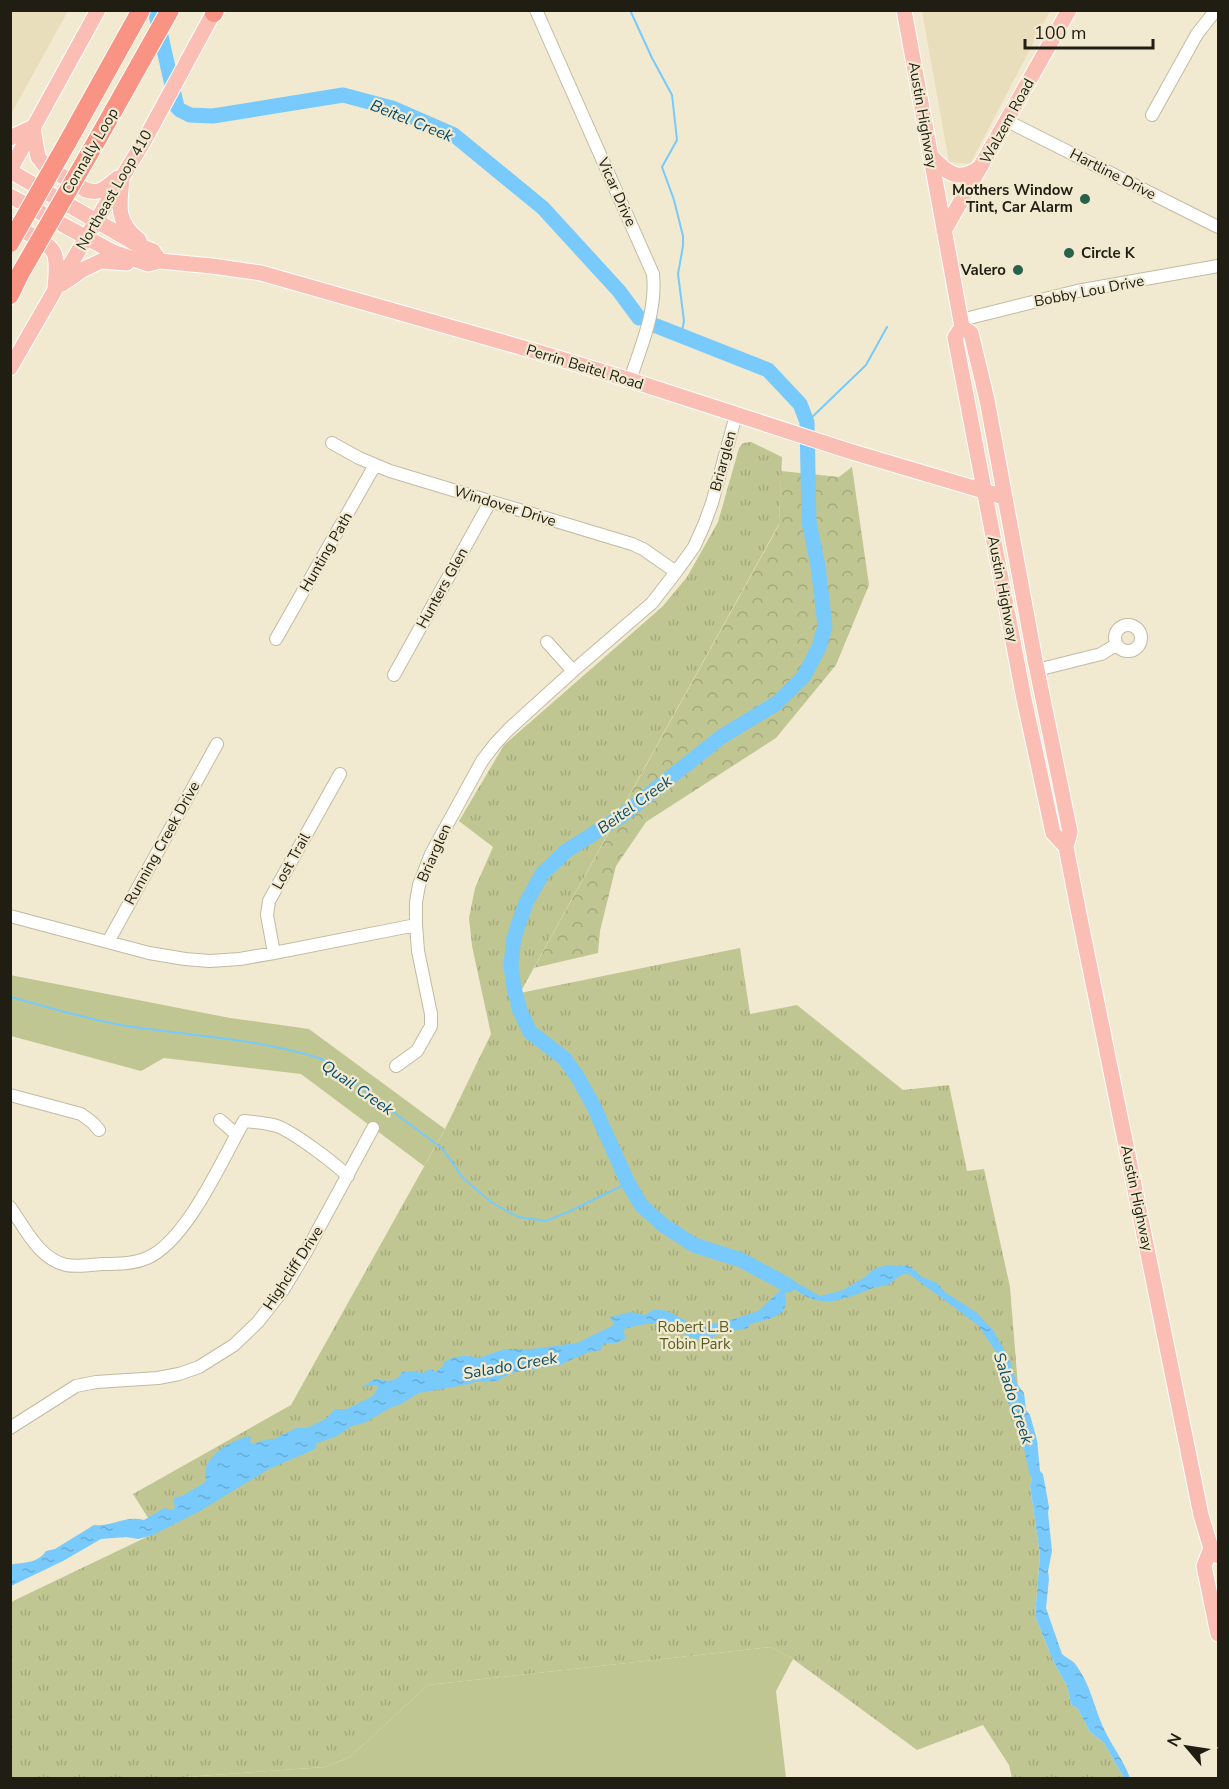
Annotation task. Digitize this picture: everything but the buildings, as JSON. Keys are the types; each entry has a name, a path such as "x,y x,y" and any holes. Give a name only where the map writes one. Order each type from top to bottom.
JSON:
{"highway":[{"name":"Connally Loop","path":"10,243 141,10"},
{"name":"Connally Loop","path":"10,294 170,10"}],"main road":[{"path":"10,170 98,10"},
{"name":"Austin Highway","path":"904,10 961,323 971,333 987,400 1037,670 1070,832 1066,848 1201,1515 1215,1552 1204,1566 1218,1634"},
{"name":"Walzem Road","path":"944,231 1069,10"},
{"name":"Northeast Loop 410","path":"10,368 144,141 214,11"},
{"path":"10,138 33,127"},
{"path":"33,127 38,157 45,166 86,190 101,191 123,175"},
{"path":"931,156 947,172 956,176 968,174 983,164"},
{"name":"Perrin Beitel Road","path":"10,170 138,245 154,259"},
{"path":"123,175 119,209 129,232 154,259"},
{"name":"Perrin Beitel Road","path":"10,196 113,252 261,273 630,380 776,429 1004,497"},
{"path":"10,224 46,244 54,252 55,290"},
{"path":"55,290 82,270 102,261 154,259"},
{"name":"Austin Highway","path":"961,323 955,336 1024,699 1053,833 1066,848"},
{"path":"947,481 968,474 971,469 974,439"}],"street":[{"name":"Vicar Drive","path":"536,10 653,274 651,315 630,380"},
{"path":"1152,115 1197,34 1216,10"},
{"name":"Hartline Drive","path":"1007,121 1218,227"},
{"name":"Bobby Lou Drive","path":"961,323 1077,291 1218,266"},
{"name":"Briarglen","path":"396,1066 417,1051 431,1026 431,1014 418,951 416,902 424,870 431,854 482,760 509,729 651,603 694,547 712,503 736,415"},
{"name":"Windover Drive","path":"332,443 390,471 632,544 676,572"},
{"name":"Hunting Path","path":"276,639 375,465"},
{"name":"Hunters Glen","path":"394,675 490,502"},
{"path":"547,642 573,671"},
{"path":"1037,670 1101,654 1116,645"},
{"name":"Running Creek Drive","path":"108,942 217,744"},
{"name":"Lost Trail","path":"274,953 267,915 269,901 340,774"},
{"path":"10,916 149,952 185,960 210,961 240,959 416,925"},
{"path":"10,1109 12,1095 81,1114 93,1122 99,1130"},
{"path":"220,1120 236,1134"},
{"path":"10,1207 43,1253 54,1261 68,1265 134,1263 150,1257 166,1245 184,1226 244,1121 279,1127 348,1176"},
{"name":"Highcliff Drive","path":"11,1428 76,1386 179,1374 199,1367 234,1345 258,1322 283,1290 373,1128"}],"shaded area":[{"path":"10,11 68,11 11,114"},
{"path":"922,11 1050,11 970,164 949,162"}],"green space":[{"name":"Robert L.B. Tobin Park","path":"751,442 782,457 779,524 520,993 740,948 750,1014 797,1005 903,1090 949,1085 967,1171 984,1169 1010,1287 1020,1412 1032,1479 1030,1486 1040,1555 1035,1616 1055,1665 1067,1686 1071,1704 1078,1709 1090,1732 1104,1743 1124,1778 1012,1778 1009,1765 983,1725 917,1750 793,1659 771,1647 428,1685 350,1757 325,1767 171,1778 11,1778 11,1602 157,1532 133,1494 291,1405 445,1129 491,1034 472,946 469,918 475,888 493,847 459,821 504,745 662,607 687,577 718,522 739,448 743,443"},
{"path":"852,467 869,585 836,665 776,738 646,822 616,866 600,931 598,953 534,968 779,525 781,471 839,477"},
{"path":"10,975 230,1018 309,1029 445,1129 424,1166 301,1074 164,1058 141,1071 11,1036"},
{"path":"771,1647 793,1659 776,1691 786,1778 171,1778 325,1767 350,1757 428,1685"}],"water":[{"name":"Salado Creek","path":"887,1265 908,1266 920,1276 937,1283 946,1293 976,1312 993,1330 1009,1358 1017,1384 1024,1393 1026,1410 1030,1415 1037,1440 1040,1471 1043,1474 1049,1507 1052,1551 1048,1571 1046,1608 1062,1654 1075,1663 1081,1673 1104,1729 1130,1778 1124,1778 1104,1743 1090,1732 1078,1709 1071,1704 1067,1686 1055,1665 1035,1616 1040,1555 1030,1486 1032,1479 1021,1435 1006,1397 1009,1387 1000,1358 978,1325 909,1274 900,1276 887,1285 840,1300 812,1299 791,1287 788,1288 785,1307 780,1314 750,1324 748,1328 715,1335 704,1349 698,1339 687,1337 674,1326 658,1323 641,1325 624,1329 625,1339 617,1343 604,1343 601,1350 586,1353 560,1365 511,1373 497,1381 475,1382 419,1393 364,1423 352,1426 337,1436 315,1444 317,1447 313,1450 269,1469 200,1511 153,1535 138,1539 126,1537 101,1539 63,1561 11,1586 11,1566 13,1564 36,1560 46,1551 55,1549 94,1525 131,1519 144,1520 164,1508 173,1510 175,1507 173,1499 204,1483 205,1472 212,1457 226,1446 250,1436 252,1444 274,1439 296,1428 307,1428 327,1418 335,1409 347,1409 373,1396 377,1385 362,1387 374,1379 389,1381 398,1378 402,1372 422,1373 431,1369 436,1372 446,1361 460,1356 478,1358 505,1349 531,1349 577,1343 612,1326 614,1323 611,1317 630,1312 645,1315 655,1309 667,1311 696,1326 728,1321 758,1311 790,1281 820,1296 843,1290 874,1269"}],"waterway":[{"name":"Beitel Creek","path":"155,10 177,107 180,110 190,115 213,116 343,95 392,108 454,135 543,208 619,291 639,318"},
{"path":"630,10 672,95 677,140 662,167 674,200 683,236 678,274 684,321 681,336"},
{"name":"Beitel Creek","path":"654,325 768,370 800,404 807,422 809,522 818,566 825,626 819,647 804,676 777,703 721,737 623,815 566,851 542,874 526,903 514,937 511,965 514,988 520,1011 530,1032 564,1058 577,1076 593,1105 628,1183 641,1205 663,1225 694,1245 741,1260 788,1285"},
{"path":"807,422 866,365 887,327"},
{"name":"Quail Creek","path":"10,997 112,1023 250,1042 322,1059 443,1149 462,1177 491,1202 518,1217 546,1221 628,1183"}],"place":[{"name":"Mothers Window Tint, Car Alarm","path":"1085,199"},
{"name":"Circle K","path":"1069,253"},
{"name":"Valero","path":"1018,270"}]}
